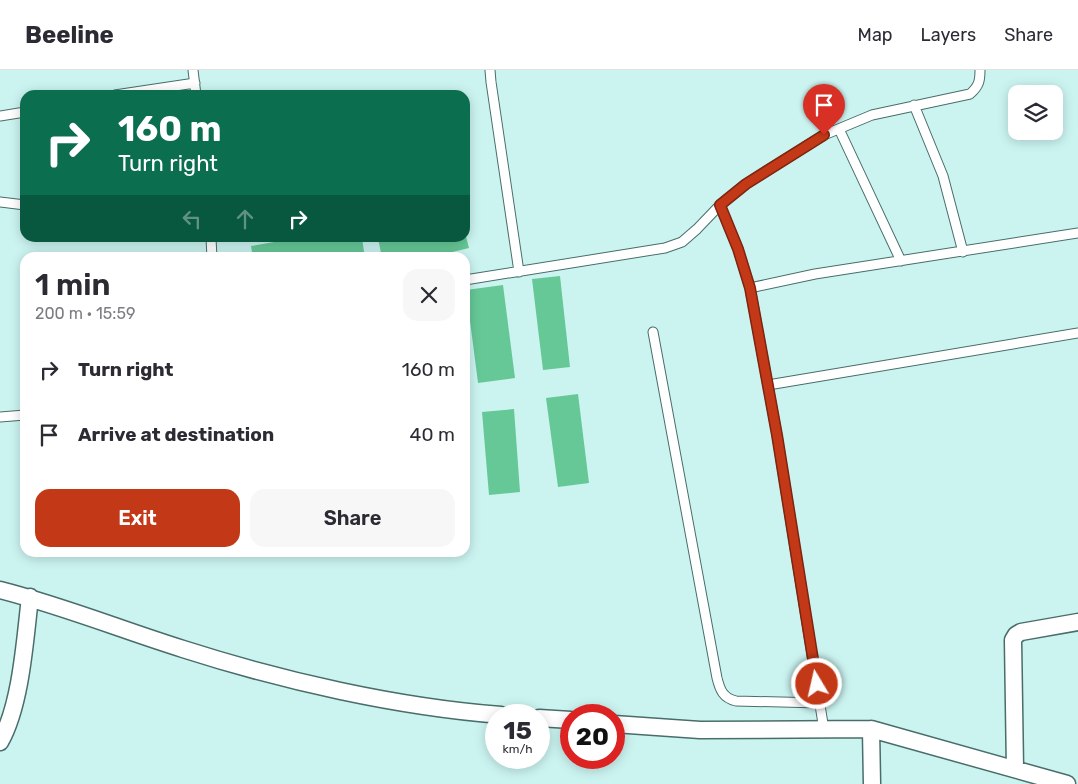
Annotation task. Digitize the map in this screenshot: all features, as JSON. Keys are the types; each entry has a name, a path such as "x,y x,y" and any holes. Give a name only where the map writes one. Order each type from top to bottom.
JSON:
{"street":[{"path":"0,590 30,597 184,649 283,677 412,704 485,714"},
{"path":"0,742 13,710 22,661 30,597"},
{"path":"1015,769 1014,640 1016,635 1021,632 1078,622"},
{"path":"625,725 700,730 871,729 1067,784"},
{"path":"871,729 872,784"}],"lane":[{"path":"193,70 196,90"},
{"path":"490,70 519,272"},
{"path":"470,279 665,248 682,242 720,205 746,184 824,135 872,115 970,94 977,88 980,70"},
{"path":"148,90 195,83"},
{"path":"914,106 943,176 963,252"},
{"path":"0,116 20,113"},
{"path":"839,129 901,261"},
{"path":"0,202 20,204"},
{"path":"720,205 738,249 750,288 768,384 824,730"},
{"path":"750,288 816,274 1078,233"},
{"path":"653,332 717,678 722,692 729,699 736,701 820,703"},
{"path":"768,384 1078,333"},
{"path":"0,417 20,415"}],"building":[{"path":"274,242 363,242 364,252 252,252 251,246"},
{"path":"379,242 467,242 469,248 453,252 381,252"},
{"path":"560,276 570,367 543,370 532,279"},
{"path":"503,285 515,378 478,383 470,321 470,289"},
{"path":"578,394 589,483 558,487 546,398"},
{"path":"514,409 520,492 489,495 482,412"}],"route":[{"path":"817,684 777,435 750,288 738,249 720,205 746,184 824,135"}]}
